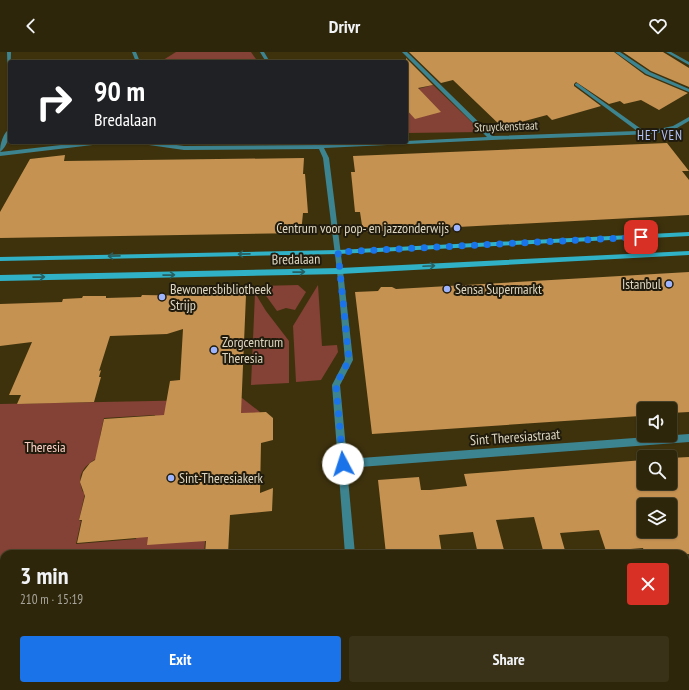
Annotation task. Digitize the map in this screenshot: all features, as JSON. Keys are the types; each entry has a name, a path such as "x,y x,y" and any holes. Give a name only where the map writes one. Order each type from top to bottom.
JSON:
{"street":[{"path":"404,52 492,138"},
{"path":"617,52 648,73 689,92"},
{"path":"668,52 689,64"},
{"path":"577,84 642,132"},
{"name":"Struyckenstraat","path":"408,141 654,132 675,127 689,119"},
{"path":"0,150 8,134"},
{"path":"0,154 84,144"},
{"name":"Struyckenstraat","path":"160,144 184,148 320,144"},
{"path":"320,144 326,158 338,252 349,360 336,385 350,550"},
{"name":"Bredalaan","path":"0,259 338,252 689,234"},
{"name":"Bredalaan","path":"0,278 340,271 689,252"},
{"name":"Sint Theresiastraat","path":"343,464 689,438"}],"green space":[{"path":"176,52 251,52 257,60 163,60"},
{"path":"433,85 482,132 408,133 408,91"},
{"path":"298,285 306,292 295,310 286,308 277,311 259,286"},
{"path":"318,285 322,346 337,345 338,352 321,380 296,382 293,326"},
{"path":"255,293 266,311 289,341 289,383 251,385"},
{"name":"Theresia","path":"242,398 260,412 256,416 153,428 155,415 104,418 100,436 99,457 85,468 81,476 81,486 83,492 85,493 79,520 81,521 76,544 136,539 139,523 207,517 204,550 0,550 0,404"}],"building":[{"path":"409,52 614,52 645,75 688,93 659,110 641,100 624,104 620,101 609,104 576,82 574,86 601,106 552,120 547,115 502,127 453,80 441,83"},
{"path":"623,52 663,52 689,68 689,87 651,71"},
{"path":"408,60 433,85 418,88 441,112 415,119 408,111"},
{"path":"667,143 689,171 682,171 689,180 689,215 363,232 360,212 355,212 351,172 355,172 353,156"},
{"path":"65,155 64,161 304,158 303,174 305,174 308,213 303,213 301,233 0,238 0,212 30,159"},
{"path":"689,272 689,412 677,413 677,402 637,402 637,416 372,434 355,292 378,291 381,287 392,287 396,289"},
{"path":"201,294 246,295 241,413 266,412 273,418 273,440 261,443 260,493 273,488 272,511 230,515 228,550 205,550 206,541 147,545 148,537 77,543 82,520 79,520 85,496 80,482 83,472 90,463 95,460 104,419 164,415 170,381 180,380 183,329 167,334 110,336 99,371 101,370 99,377 101,377 94,402 17,404 21,395 9,395 32,342 0,346 0,304 62,302 63,299 82,298 83,296 106,296 106,298 141,297 142,295 201,296"},
{"path":"689,457 689,550 644,550 643,548 606,550 599,530 560,533 565,550 543,550 534,517 496,520 504,550 477,550 473,532 439,535 441,550 386,550 378,480 419,477 421,490 430,490 467,486 464,474 637,461 637,490 677,490 677,458"}],"place":[{"name":"Centrum voor pop- en jazzonderwijs","path":"457,228"},
{"name":"Istanbul","path":"669,284"},
{"name":"Sensa Supermarkt","path":"447,289"},
{"name":"Bewonersbibliotheek Strijp","path":"162,297"},
{"name":"Zorgcentrum Theresia","path":"214,350"},
{"name":"Sint-Theresiakerk","path":"171,478"}],"district":[{"name":"HET VEN","path":"660,135"}],"route":[{"path":"343,464 336,385 349,360 338,252 641,237"}]}
